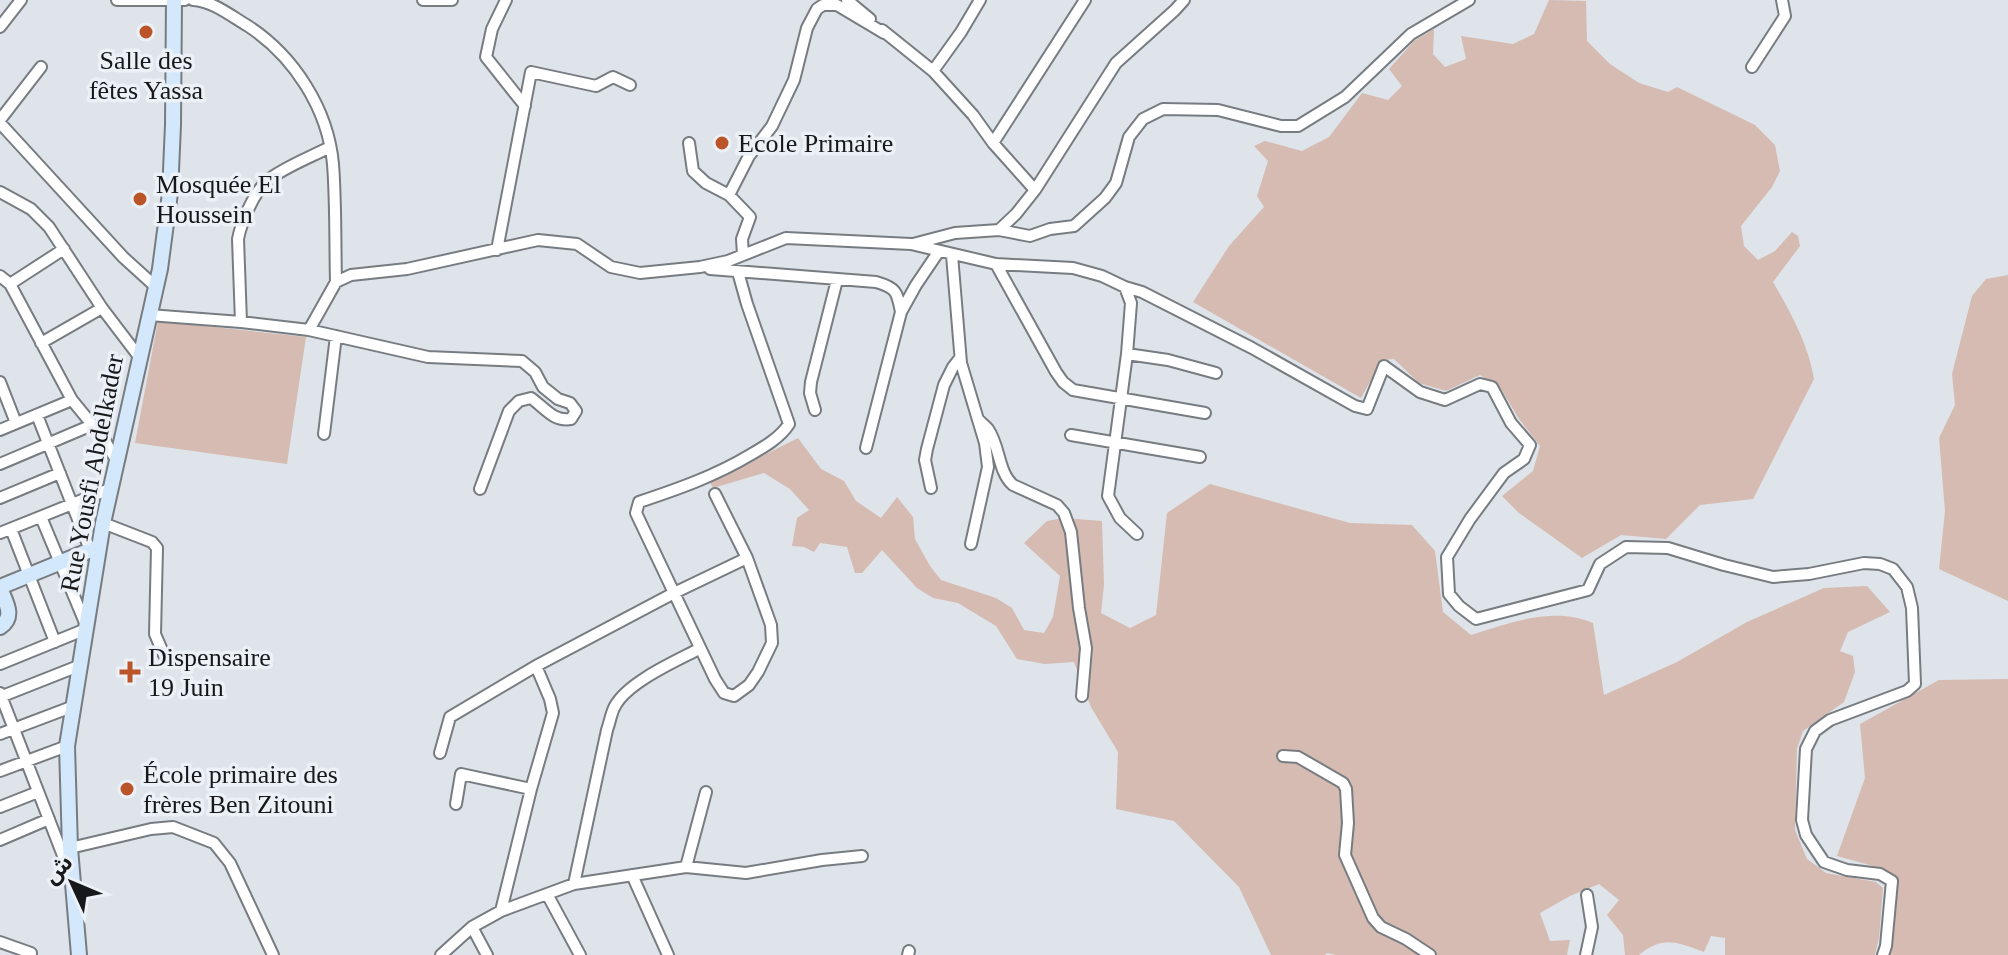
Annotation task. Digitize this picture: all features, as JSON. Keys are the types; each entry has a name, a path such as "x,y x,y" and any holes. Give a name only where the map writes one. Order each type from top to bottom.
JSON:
{"main road":[{"name":"Rue Yousfi Abdelkader","path":"79,955 70,848 67,746 81,665 94,549 112,488 156,287 170,193 174,0"},
{"path":"0,627 6,624 10,613 0,587 94,549"}],"street":[{"path":"0,27 21,0"},
{"path":"117,0 185,0"},
{"path":"193,0 212,4 255,31 286,59 314,100 333,162 336,282 309,330"},
{"path":"423,0 452,0"},
{"path":"506,0 492,29 486,57 525,106"},
{"path":"847,0 933,71 1035,190"},
{"path":"933,71 980,0"},
{"path":"993,143 1085,0"},
{"path":"999,230 1035,190 1116,63 1184,0"},
{"path":"911,244 955,233 999,230 1030,236 1074,226 1105,198 1116,183 1129,137 1143,119 1163,109 1218,110 1281,126 1298,126 1345,97 1411,34 1469,0"},
{"path":"1752,67 1785,16 1782,0"},
{"path":"729,195 749,156 772,126 794,80 807,28 817,9 823,5 837,5 884,33"},
{"path":"41,67 0,121 123,257 156,287"},
{"path":"497,250 531,72 596,86 613,77 630,85"},
{"path":"689,143 693,171 706,183 729,195 750,217 742,239 743,255"},
{"path":"241,322 238,239 255,196 272,178 330,147"},
{"path":"0,192 31,209 49,227 102,308 140,358"},
{"path":"336,282 351,275 407,269 538,240 577,244 611,267 640,273 728,261 786,238 911,244 996,264 1073,268 1102,276 1142,292 1252,348 1355,406 1367,409 1384,366 1420,392 1445,400 1480,384 1492,387 1511,423 1530,445 1524,459 1504,473 1447,557 1449,594 1476,619 1588,590 1600,564 1626,547 1668,548 1773,577 1809,574 1864,563 1880,564 1893,569 1907,587 1912,608 1915,684 1907,691 1830,720 1815,731 1806,749 1802,820 1806,835 1824,862 1847,870 1880,874 1892,881 1883,955"},
{"path":"10,284 64,249"},
{"path":"866,448 901,312 939,251"},
{"path":"952,255 960,358 985,443 988,467 971,544"},
{"path":"996,264 1056,372 1073,390 1205,413"},
{"path":"700,267 876,282 895,290 901,312"},
{"path":"715,494 747,558 771,625 772,643 758,672 749,685 734,696 724,693 715,679 636,513 639,502 722,471 764,447 789,424 738,272"},
{"path":"0,276 10,284 72,400 104,439 116,460"},
{"path":"815,410 810,393 811,382 837,280"},
{"path":"1125,287 1131,303 1127,354 1108,496 1120,518 1137,534"},
{"path":"41,343 102,308"},
{"path":"149,315 309,330 428,357 522,361 535,372 543,387 558,399 570,403 576,411 571,419 563,420 555,418 531,398 519,401 509,411 480,489"},
{"path":"324,434 336,336"},
{"path":"1127,354 1168,360 1216,373"},
{"path":"931,488 925,460 927,449 944,385 960,358"},
{"path":"0,382 16,423"},
{"path":"0,430 72,400"},
{"path":"37,415 72,504 94,549"},
{"path":"978,419 989,430 996,444 1007,480 1057,505 1064,513 1071,532 1086,648 1082,696"},
{"path":"0,464 92,425"},
{"path":"1071,435 1200,457"},
{"path":"0,498 60,473"},
{"path":"0,533 112,488"},
{"path":"0,664 86,628 41,517"},
{"path":"103,523 152,542 157,548 155,634 164,655"},
{"path":"11,529 55,642"},
{"path":"440,753 450,717 536,666 747,558"},
{"path":"574,884 607,730 615,706 621,697 653,672 699,649"},
{"path":"73,880 0,695 81,665"},
{"path":"501,911 553,713 536,666"},
{"path":"0,734 74,706"},
{"path":"0,771 67,746"},
{"path":"1283,756 1298,757 1343,783 1348,823 1345,855 1373,918 1381,927 1430,955"},
{"path":"456,804 461,774 531,789"},
{"path":"0,807 38,792"},
{"path":"686,867 706,792"},
{"path":"1,837 49,819"},
{"path":"70,848 151,829 173,827 214,843 230,863 273,955"},
{"path":"441,955 472,927 501,911 574,884 686,867 746,873 862,856"},
{"path":"632,875 668,955"},
{"path":"547,894 580,955"},
{"path":"1586,955 1592,927 1587,895"},
{"path":"472,927 487,955"},
{"path":"0,942 30,955"}],"shaded area":[{"path":"1549,0 1586,1 1587,41 1610,64 1639,83 1668,92 1677,87 1755,125 1775,145 1780,171 1772,187 1741,226 1744,246 1758,260 1775,251 1792,232 1798,236 1800,246 1773,282 1803,341 1814,379 1753,499 1700,505 1666,539 1621,535 1582,558 1519,513 1502,496 1533,471 1540,446 1501,389 1480,375 1446,391 1419,383 1394,359 1382,360 1361,398 1193,302 1229,246 1264,207 1257,196 1268,161 1254,146 1265,141 1302,151 1329,137 1362,93 1388,100 1402,86 1389,69 1414,41 1434,29 1433,54 1445,67 1466,59 1461,36 1513,44 1534,34"},
{"path":"2008,275 2008,601 1939,569 1945,511 1939,438 1955,405 1952,374 1972,296 1986,279"},
{"path":"158,321 306,337 287,464 135,443"},
{"path":"798,438 821,469 844,481 856,501 881,518 897,497 913,517 915,539 941,580 996,598 1012,608 1024,630 1044,633 1053,617 1060,576 1024,543 1047,521 1064,518 1102,521 1104,585 1101,613 1130,628 1156,615 1167,513 1210,484 1350,523 1412,525 1435,551 1443,612 1471,635 1516,621 1547,616 1578,618 1593,623 1604,695 1677,662 1747,622 1824,588 1867,586 1890,612 1848,632 1840,651 1853,656 1855,672 1844,702 1803,731 1797,749 1795,830 1807,859 1826,873 1876,882 1883,888 1875,955 1725,955 1725,938 1711,936 1704,952 1670,942 1655,945 1639,955 1625,955 1623,935 1607,915 1619,900 1599,884 1540,913 1550,941 1570,940 1567,955 1271,955 1239,887 1174,821 1116,809 1118,752 1091,707 1074,662 1045,664 1017,659 996,626 958,603 933,598 917,588 882,550 862,573 855,573 847,547 820,543 814,552 792,546 797,518 809,510 790,489 764,473 713,488 710,482"},
{"path":"2008,679 2008,955 1889,955 1897,884 1884,869 1837,856 1865,778 1860,724 1939,680"}],"place":[{"name":"Salle des fêtes Yassa","path":"146,32"},
{"name":"Ecole Primaire","path":"722,143"},
{"name":"Mosquée El Houssein","path":"140,199"},
{"name":"Dispensaire 19 Juin","path":"130,672"},
{"name":"École primaire des frères Ben Zitouni","path":"127,789"}]}
